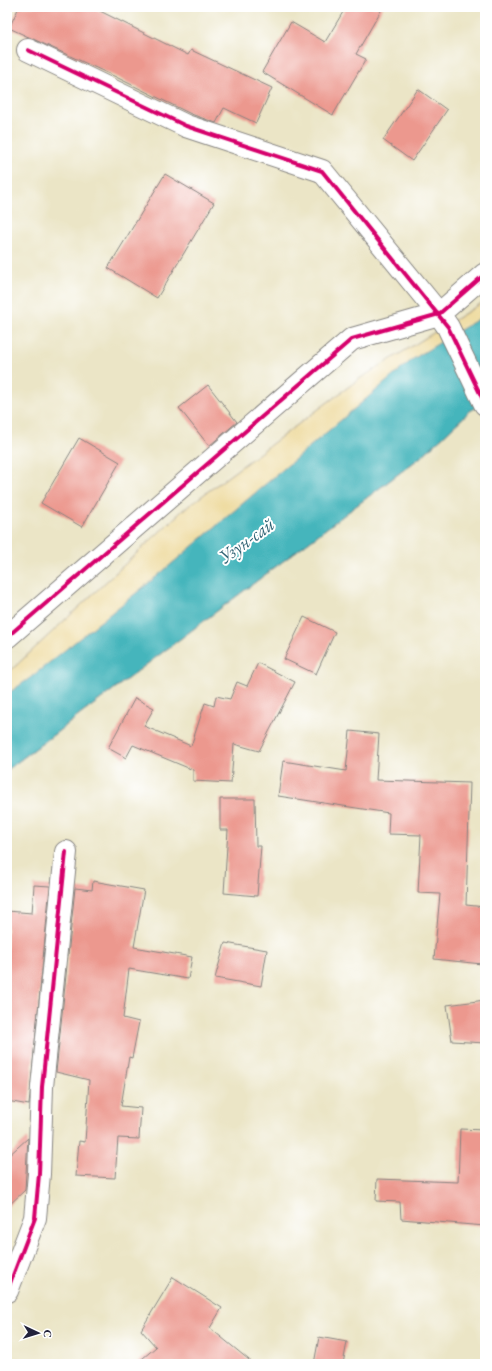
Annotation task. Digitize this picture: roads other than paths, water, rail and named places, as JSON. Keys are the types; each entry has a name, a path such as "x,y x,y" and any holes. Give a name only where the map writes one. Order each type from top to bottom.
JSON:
{"street":[{"path":"28,50 186,126 322,171 444,321 485,404"},
{"path":"7,637 352,339 444,321 485,274"},
{"path":"7,1291 35,1218 39,1174 42,1087 66,852"}],"water":[{"name":"Узун-сай","path":"485,315 485,401 470,411 422,456 7,770 7,694 30,678 156,577 413,359"}]}
